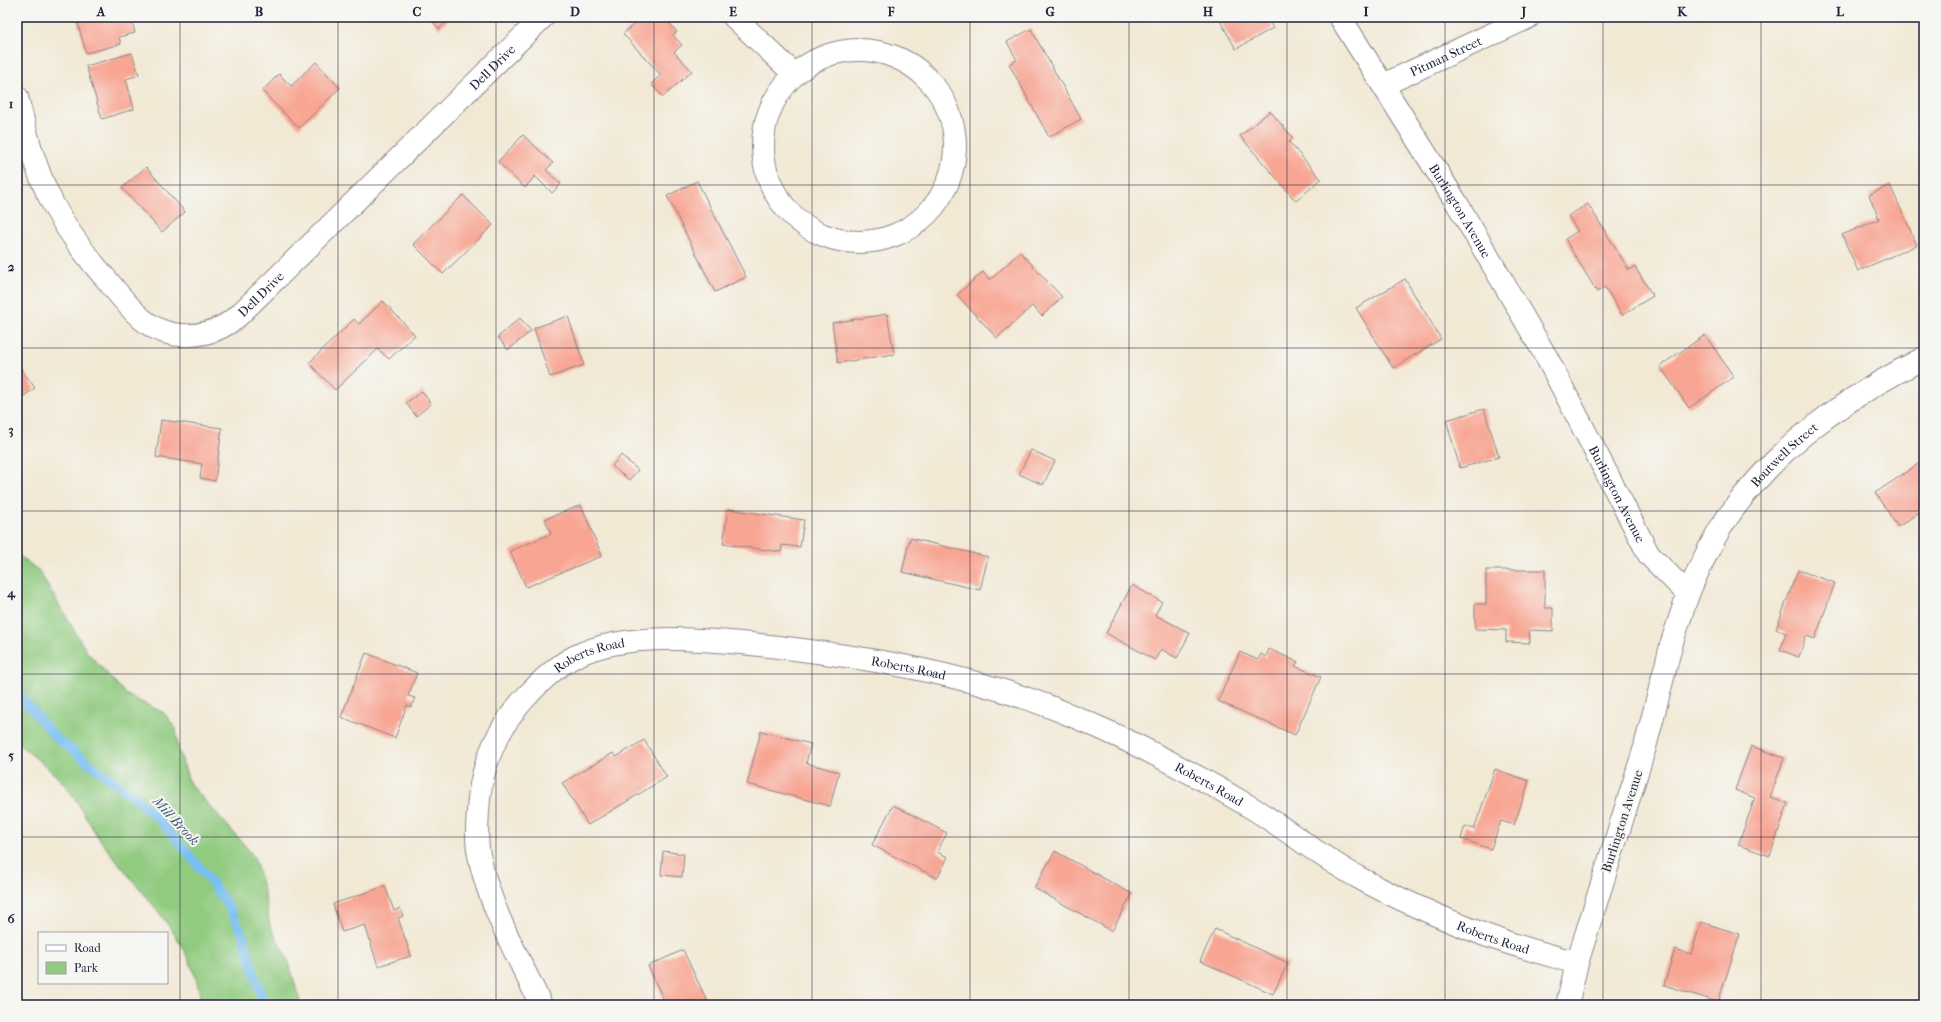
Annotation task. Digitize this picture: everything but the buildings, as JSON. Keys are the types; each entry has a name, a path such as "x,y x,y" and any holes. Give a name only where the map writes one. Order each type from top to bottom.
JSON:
{"street":[{"name":"Dell Drive","path":"17,98 36,165 53,204 72,235 99,270 141,318 166,332 176,335 195,336 214,331 231,322 238,316 544,17"},
{"path":"734,17 794,74"},
{"name":"Burlington Avenue","path":"1340,17 1458,205 1547,358 1605,467 1630,523 1649,555 1688,594 1672,642 1645,747 1577,963 1567,1005"},
{"name":"Pitman Street","path":"1383,85 1529,17"},
{"path":"861,49 882,52 901,58 930,80 942,96 952,120 955,142 953,167 941,196 928,213 915,224 898,234 879,240 862,242 829,238 813,231 797,220 785,208 774,193 767,175 763,155 763,134 771,105 780,90 794,74 818,58 840,51 861,49"},
{"name":"Boutwell Street","path":"1688,594 1706,554 1726,520 1776,458 1832,412 1884,378 1924,358"},
{"name":"Roberts Road","path":"541,1005 495,907 485,880 478,854 478,799 486,765 500,730 520,704 542,681 564,663 578,655 600,648 631,642 658,640 739,643 858,658 945,674 991,686 1028,698 1074,716 1162,758 1254,809 1348,871 1406,901 1485,935 1577,963"}],"green space":[{"path":"17,554 39,571 87,652 127,695 164,713 176,729 178,748 190,784 254,857 264,891 270,926 288,960 301,1005 201,1005 197,982 189,960 163,917 101,841 69,790 51,771 17,743"}],"waterway":[{"name":"Mill Brook","path":"17,692 55,737 139,801 163,824 206,875 227,904 243,935 264,1005"}]}
